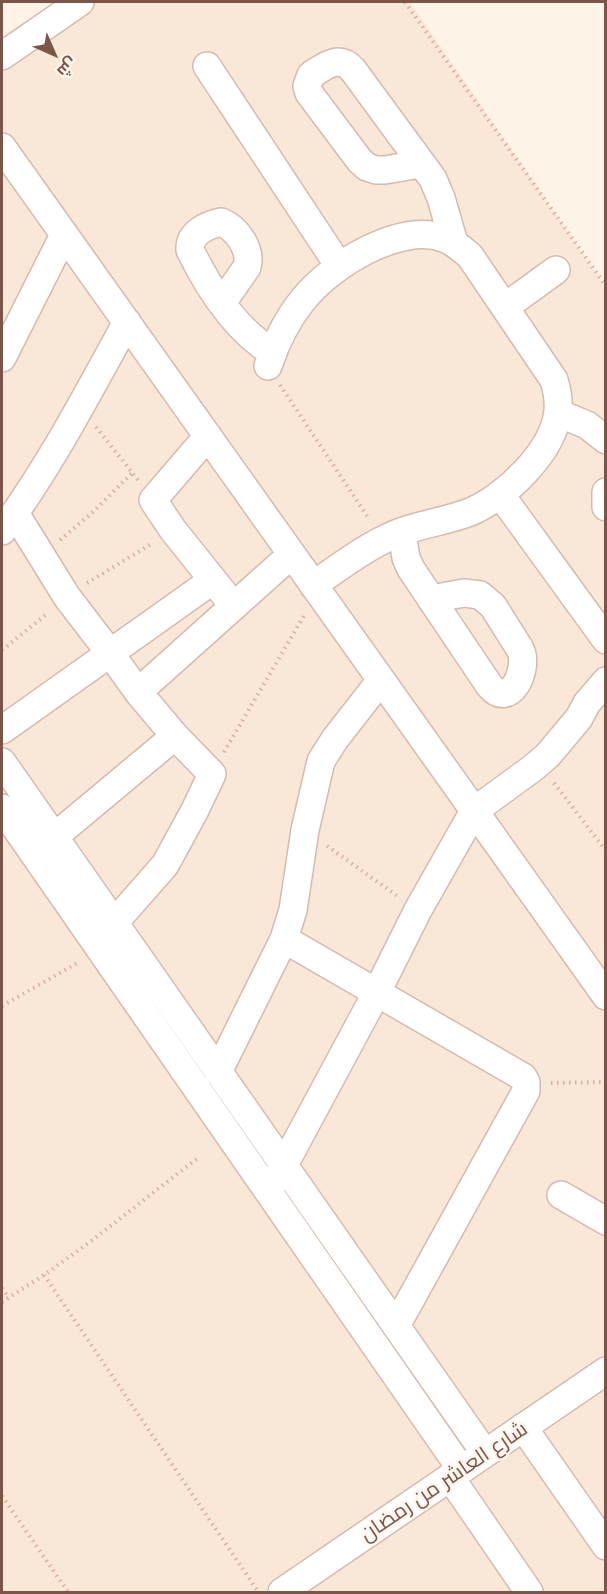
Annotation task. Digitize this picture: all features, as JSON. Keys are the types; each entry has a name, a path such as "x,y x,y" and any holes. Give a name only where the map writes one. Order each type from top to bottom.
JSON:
{"street":[{"path":"2,56 80,2"},
{"path":"207,66 339,266"},
{"path":"2,147 606,996"},
{"path":"420,164 433,179 454,243"},
{"path":"5,343 64,235"},
{"path":"222,303 270,360 288,320 320,281 339,266 384,243 409,236 432,235 454,243 470,256 554,380 558,396 558,413 553,429 527,469 500,494 470,512 392,536 316,589"},
{"path":"505,306 556,270"},
{"path":"114,923 165,865 212,774 175,736 138,692 67,597 42,555 8,522 80,408 126,322"},
{"path":"558,413 586,425 606,440"},
{"path":"208,436 153,500 173,531 235,606"},
{"path":"606,492 606,507"},
{"path":"500,494 606,640"},
{"path":"392,536 431,599"},
{"path":"138,692 291,555"},
{"path":"2,730 213,580"},
{"path":"218,1072 284,939 293,910 305,830 321,761 381,680"},
{"path":"269,1192 285,1167 418,910 474,811 539,763 579,718 587,703 606,681"},
{"path":"54,837 175,736"},
{"path":"2,762 485,1453"},
{"path":"2,808 269,1192 455,1473 529,1593"},
{"path":"65,899 87,883"},
{"path":"284,939 523,1077 526,1082 526,1091 396,1326"},
{"path":"561,1195 606,1221"},
{"name":"شارع العاشر من رمضان","path":"282,1593 455,1473 604,1374"},
{"path":"524,1427 603,1537"}],"path":[{"path":"405,2 606,286"},
{"path":"270,360 392,536"},
{"path":"80,408 153,500"},
{"path":"42,555 93,512 132,473"},
{"path":"2,650 67,597 173,531"},
{"path":"212,774 316,589"},
{"path":"539,763 606,851"},
{"path":"305,830 418,910"},
{"path":"2,1006 100,950"},
{"path":"526,1082 606,1082"},
{"path":"2,1302 44,1275 198,1157"},
{"path":"44,1275 259,1593"},
{"path":"2,1288 8,1297"},
{"path":"2,1496 68,1593"}],"shaded area":[{"path":"56,2 410,2 605,286 605,1592 2,1592 2,36"}]}
